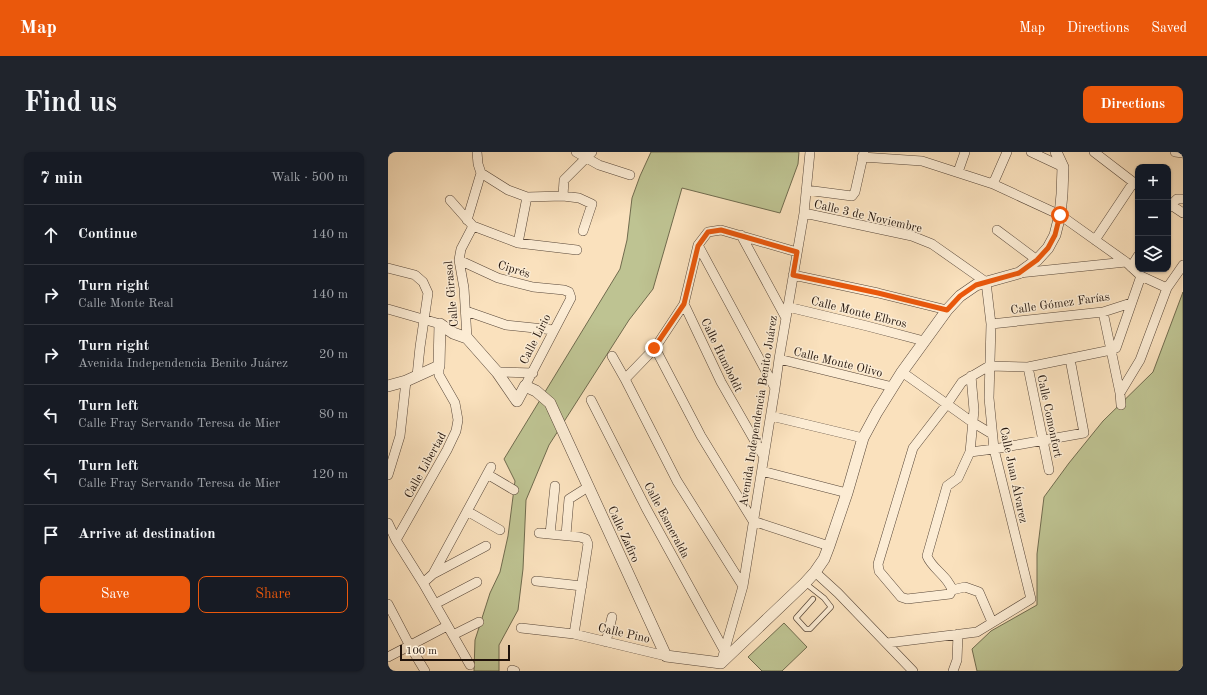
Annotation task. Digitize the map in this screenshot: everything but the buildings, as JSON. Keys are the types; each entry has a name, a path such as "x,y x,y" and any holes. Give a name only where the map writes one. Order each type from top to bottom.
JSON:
{"street":[{"path":"477,152 478,164 482,174 508,190 527,197 563,196 579,198 592,204 583,231"},
{"path":"576,152 590,155 599,165 630,175"},
{"name":"Avenida Independencia Benito Juárez","path":"721,667 724,650 743,586 804,213 810,152"},
{"path":"958,172 965,152"},
{"path":"992,184 1007,152"},
{"path":"1031,152 1063,167"},
{"path":"1019,273 1037,260 1048,248 1055,235 1060,215 1063,167 1056,152"},
{"path":"1094,152 1135,183"},
{"path":"1175,152 1183,153"},
{"path":"806,190 852,196 855,192 863,154 923,157 958,172 992,184 1060,215 1129,264 1141,276 1166,288"},
{"path":"563,196 564,180 590,155"},
{"name":"Calle Girasol","path":"467,338 464,288 460,260 461,249 470,223 482,174"},
{"path":"1095,240 1135,185"},
{"path":"518,243 527,197"},
{"path":"1171,204 1177,199 1183,199"},
{"path":"450,200 470,223 518,243 577,250"},
{"path":"1171,207 1183,213"},
{"name":"Calle 3 de Noviembre","path":"804,213 912,236 932,244 986,282"},
{"path":"625,379 654,348 684,304 698,246 708,232 721,230 797,252"},
{"path":"997,230 1037,260"},
{"path":"741,235 786,318"},
{"path":"698,246 775,388"},
{"path":"721,667 805,583 824,559 847,493 863,438 876,412 924,341 947,310 960,296 976,285 1019,273 1129,264 1135,259"},
{"name":"Ciprés","path":"460,260 498,278 533,287 564,290"},
{"path":"1120,393 1140,360 1166,288 1183,265"},
{"path":"388,268 415,275 423,282 428,293 417,376"},
{"path":"793,275 878,293 947,310"},
{"path":"887,643 976,632 992,622 979,592 965,587 952,590 950,594 907,598 901,597 879,571 878,564 913,448 962,382 989,366 1028,367 1116,348 1141,276"},
{"name":"Calle Juan Álvarez","path":"986,282 991,324 989,398 994,450 1031,599 992,622"},
{"name":"Calle Lirio","path":"497,372 517,401 571,298 569,292 564,290"},
{"name":"Calle Gómez Farías","path":"991,324 1103,312 1131,303"},
{"name":"Calle Humboldt","path":"684,304 721,382 764,457"},
{"name":"Calle Monte Elbros","path":"788,307 924,341"},
{"path":"388,309 440,324 453,333 467,338 497,372 532,373"},
{"path":"466,311 506,325 554,330"},
{"path":"1103,312 1120,393 1120,405"},
{"path":"388,386 417,376 438,366 440,324"},
{"path":"654,348 701,436 753,521 829,546"},
{"path":"612,356 677,481 743,586"},
{"name":"Calle Monte Olivo","path":"779,359 893,388"},
{"path":"970,452 994,450 1084,433 1070,359"},
{"name":"Calle Libertad","path":"396,540 448,450 456,431 458,420 455,403 439,375 438,366"},
{"name":"Calle Comonfort","path":"1028,367 1049,470"},
{"path":"902,372 972,422 992,434"},
{"path":"952,590 950,584 930,563 927,556 948,486 958,478 970,452 974,410 971,376"},
{"path":"388,475 400,436 406,380"},
{"name":"Calle Zafiro","path":"525,386 536,391 550,403 666,656"},
{"name":"Calle Esmeralda","path":"591,400 646,508 724,650"},
{"path":"770,416 863,438"},
{"path":"433,574 489,471 514,490"},
{"path":"762,471 847,493"},
{"path":"550,534 554,486"},
{"path":"566,535 570,499 588,487"},
{"path":"467,511 500,530"},
{"path":"388,523 396,540 423,583 470,665"},
{"path":"538,533 580,537 586,539 588,544 574,634"},
{"path":"423,583 433,574 486,546"},
{"path":"815,572 838,593 913,671"},
{"path":"536,580 582,586"},
{"path":"435,604 477,582"},
{"path":"388,604 425,671"},
{"path":"606,642 612,617"},
{"path":"453,635 479,622"},
{"path":"388,657 448,626"},
{"name":"Calle Pino","path":"521,628 574,634 666,656 721,667"},
{"path":"953,671 957,660 958,634"}],"lane":[{"path":"805,583 824,598 832,607 810,629 806,629 796,618 813,599"}],"green space":[{"path":"651,152 799,152 798,164 780,213 682,188 653,289 629,320 549,445 526,500 523,569 518,610 499,645 499,671 474,671 475,640 490,593 500,572 508,536 515,481 504,459 620,269 627,240 632,198"},
{"path":"1183,292 1183,671 977,671 972,649 991,631 1037,605 1037,554 1044,497 1103,421 1153,372"},
{"path":"784,623 807,647 782,671 762,671 748,657"}],"route":[{"path":"654,348 684,304 698,246 708,232 721,230 797,252 793,275 878,293 947,310 960,296 976,285 1019,273 1037,260 1048,248 1055,235 1060,215"}]}
